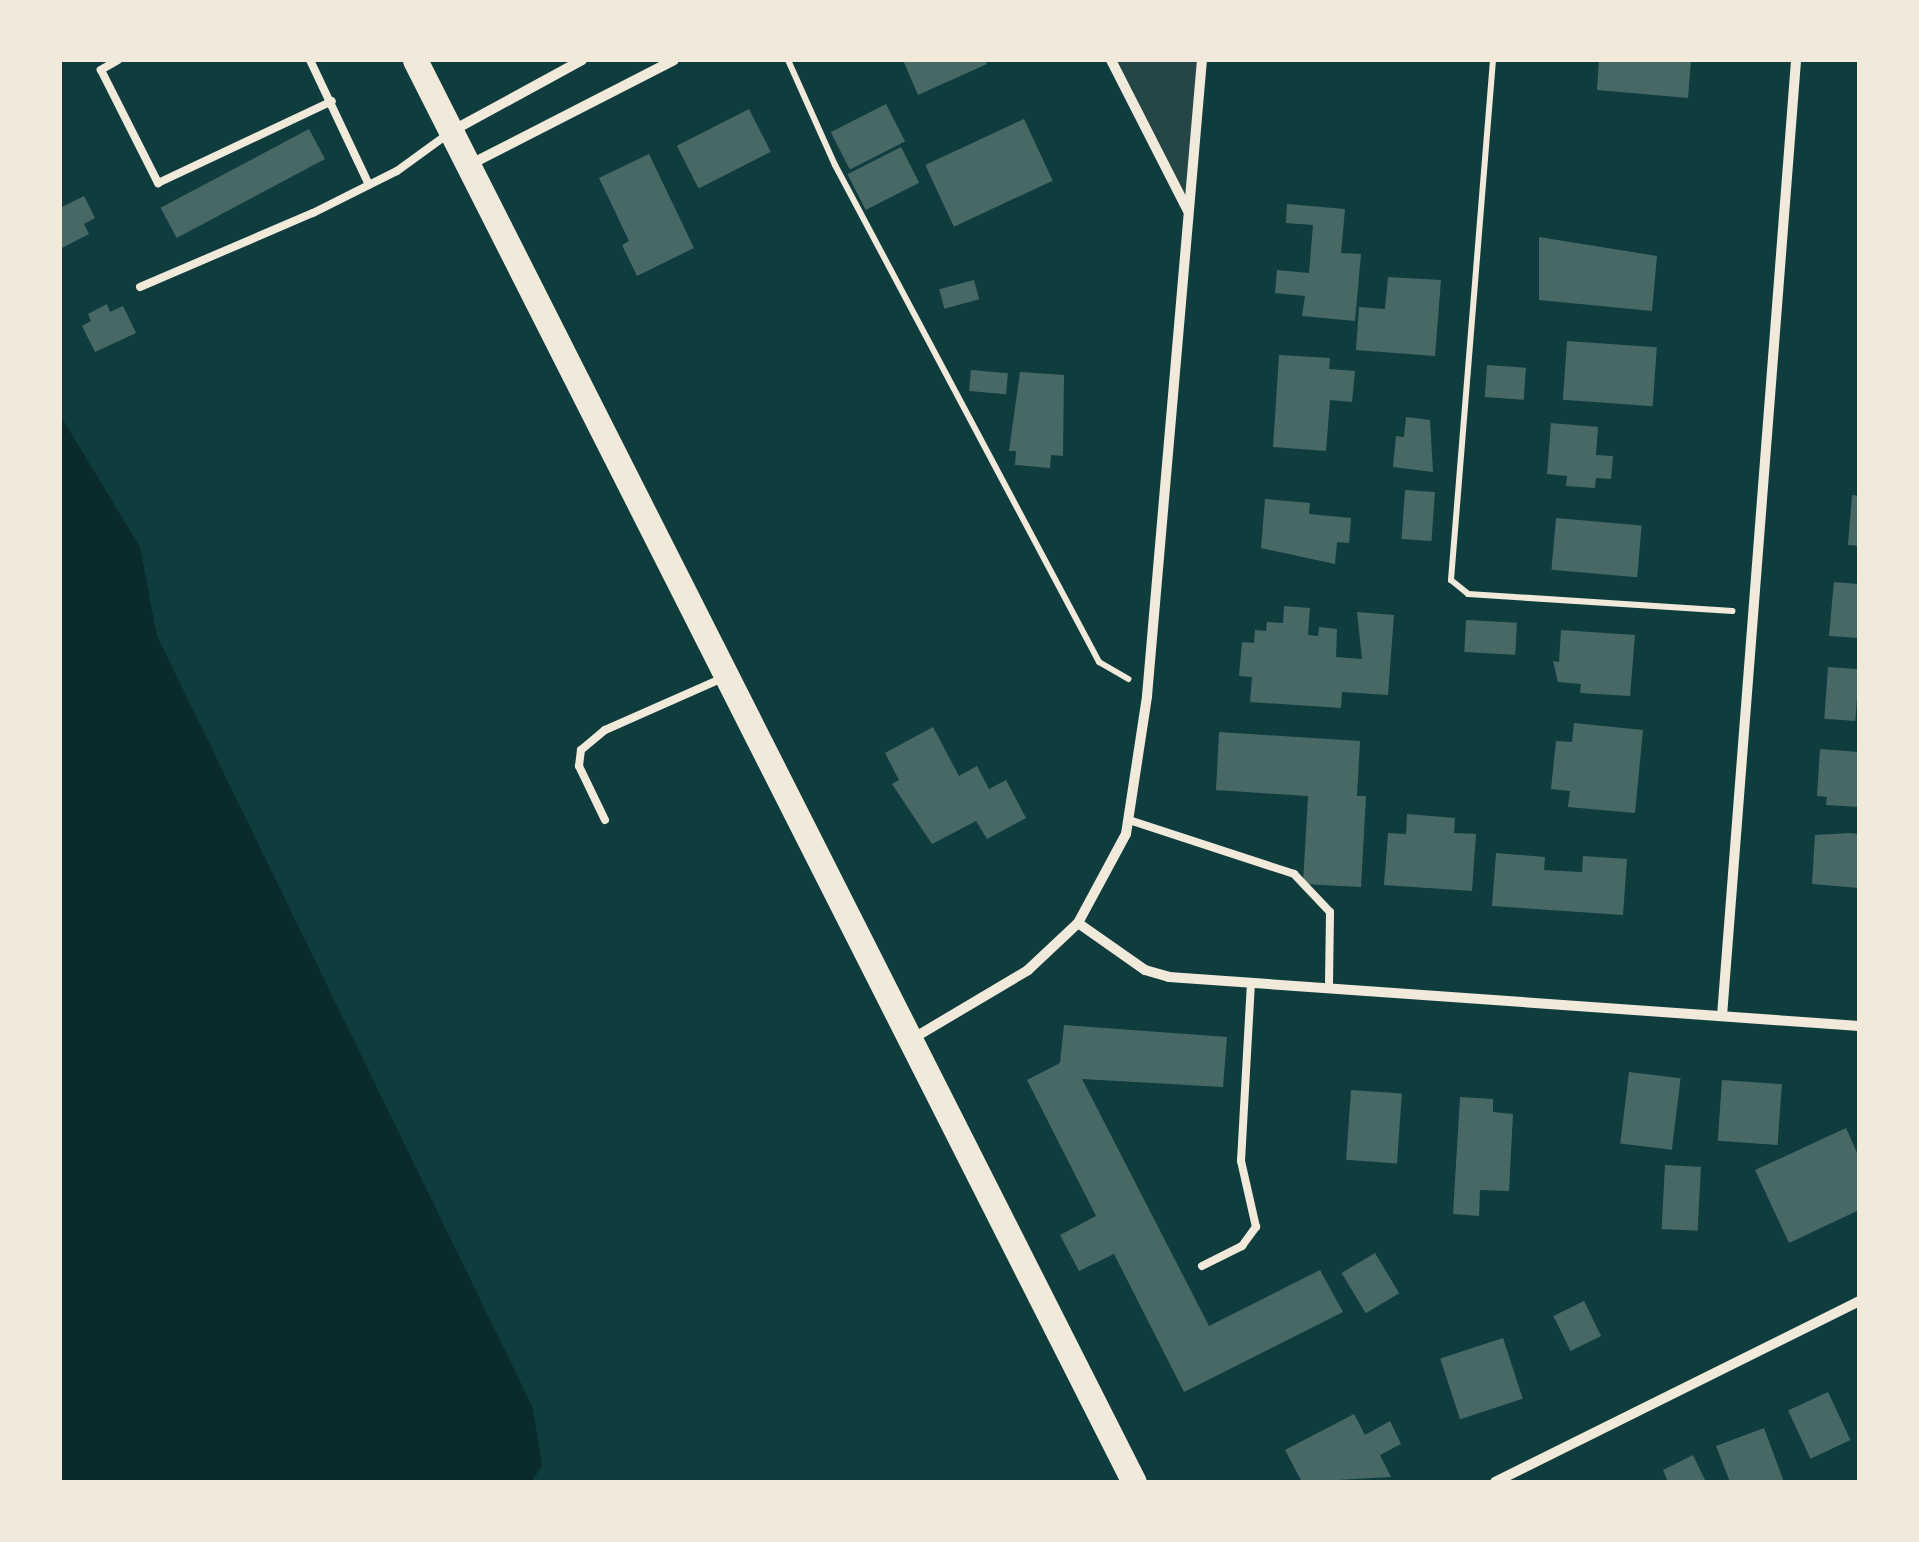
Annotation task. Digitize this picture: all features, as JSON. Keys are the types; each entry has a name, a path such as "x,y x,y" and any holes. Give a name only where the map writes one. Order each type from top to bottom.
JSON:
{"main road":[{"path":"416,60 1134,1482"}],"street":[{"path":"452,131 582,60"},
{"path":"468,166 674,60"},
{"path":"1111,60 1188,212"},
{"path":"911,1039 1028,970 1078,923 1106,878 1128,820 1148,690 1202,60"},
{"path":"1722,1016 1796,60"},
{"path":"1078,923 1145,970 1251,982 1859,1026"},
{"path":"1495,1482 1859,1301"}],"lane":[{"path":"118,60 101,70 158,183 332,101"},
{"path":"310,60 369,184"},
{"path":"140,287 369,184 452,131"},
{"path":"606,820 579,766 580,750 605,730 727,676"},
{"path":"1128,820 1294,874 1330,912 1329,988"},
{"path":"1202,1266 1242,1246 1256,1228 1240,1161 1251,982"}],"path":[{"path":"788,60 835,165 1099,662 1148,690"},
{"path":"1493,60 1451,580 1468,594 1754,613"}],"shaded area":[{"path":"1111,60 1202,60 1188,212"},
{"path":"60,415 140,547 157,636 533,1408 542,1466 531,1482 60,1482"}],"building":[{"path":"903,60 985,60 987,64 918,95"},
{"path":"1599,60 1691,60 1688,98 1597,90"},
{"path":"886,104 905,141 850,170 831,132"},
{"path":"749,109 771,152 699,189 677,146"},
{"path":"1024,119 1053,181 954,227 925,165"},
{"path":"309,129 325,159 177,238 161,208"},
{"path":"901,147 919,183 866,210 848,174"},
{"path":"649,154 694,248 637,276 622,245 629,241 599,178"},
{"path":"84,196 95,218 84,224 89,234 60,249 60,208"},
{"path":"1287,204 1345,209 1341,253 1361,254 1355,321 1302,316 1305,296 1275,293 1277,270 1309,273 1313,225 1286,223"},
{"path":"1539,237 1657,256 1652,311 1539,300"},
{"path":"1388,277 1441,280 1435,356 1356,350 1359,307 1385,309"},
{"path":"974,280 979,299 944,309 939,289"},
{"path":"107,304 110,312 123,306 136,333 95,352 82,326 91,321 88,314"},
{"path":"1567,341 1657,347 1653,406 1563,400"},
{"path":"1279,355 1330,358 1329,369 1355,371 1352,402 1330,400 1326,451 1273,447"},
{"path":"1487,365 1526,368 1524,400 1485,397"},
{"path":"971,370 1008,373 1006,394 969,391"},
{"path":"1020,372 1064,375 1063,456 1051,455 1050,468 1015,465 1016,451 1009,451"},
{"path":"1406,417 1430,420 1433,472 1393,467 1396,436 1404,437"},
{"path":"1551,423 1598,427 1596,455 1613,456 1611,479 1596,478 1595,488 1566,486 1567,476 1547,474"},
{"path":"1405,490 1435,492 1432,541 1402,539"},
{"path":"1852,495 1859,496 1859,546 1848,545"},
{"path":"1265,499 1310,503 1309,514 1351,518 1349,543 1337,542 1335,564 1261,548"},
{"path":"1556,518 1642,525 1637,577 1551,570"},
{"path":"1834,582 1859,584 1859,638 1829,636"},
{"path":"1284,606 1310,608 1308,635 1318,636 1319,627 1337,629 1336,657 1362,659 1357,612 1394,615 1388,695 1342,692 1341,708 1250,702 1252,677 1239,676 1242,642 1254,643 1255,630 1266,631 1267,622 1283,623"},
{"path":"1466,620 1517,623 1515,655 1464,652"},
{"path":"1561,630 1635,635 1630,696 1580,693 1581,684 1558,682 1553,661 1559,662"},
{"path":"1828,667 1859,669 1855,721 1824,719"},
{"path":"1574,723 1643,730 1635,813 1568,807 1570,791 1551,789 1556,741 1572,742"},
{"path":"933,727 959,776 977,766 989,789 1006,780 1026,818 987,839 976,821 932,844 892,784 899,780 885,753"},
{"path":"1219,732 1360,741 1357,796 1366,796 1361,887 1303,884 1308,796 1216,790"},
{"path":"1820,749 1859,752 1859,807 1826,805 1827,797 1817,796"},
{"path":"1407,814 1455,818 1454,833 1476,834 1472,891 1384,885 1388,833 1406,834"},
{"path":"1859,834 1859,888 1812,884 1815,835"},
{"path":"1496,853 1545,857 1544,870 1582,872 1583,856 1627,859 1623,915 1492,906"},
{"path":"1064,1025 1227,1037 1223,1087 1082,1079 1209,1326 1320,1270 1343,1312 1184,1392 1114,1254 1079,1271 1060,1235 1096,1216 1027,1080 1060,1063"},
{"path":"1629,1072 1681,1078 1672,1150 1620,1143"},
{"path":"1722,1080 1782,1084 1778,1145 1718,1141"},
{"path":"1351,1090 1402,1094 1397,1163 1346,1160"},
{"path":"1460,1097 1493,1099 1493,1112 1513,1114 1509,1191 1480,1190 1479,1216 1453,1214"},
{"path":"1846,1128 1859,1157 1859,1210 1789,1243 1755,1170"},
{"path":"1665,1165 1701,1167 1698,1231 1662,1229"},
{"path":"1375,1253 1399,1293 1366,1313 1342,1273"},
{"path":"1584,1301 1601,1336 1571,1351 1553,1316"},
{"path":"1503,1338 1523,1399 1460,1419 1440,1358"},
{"path":"1828,1392 1850,1440 1811,1459 1788,1411"},
{"path":"1354,1414 1365,1435 1390,1421 1401,1444 1380,1455 1391,1477 1302,1482 1285,1450"},
{"path":"1764,1428 1784,1482 1730,1482 1716,1446"},
{"path":"1693,1455 1706,1482 1668,1482 1663,1470"}]}
